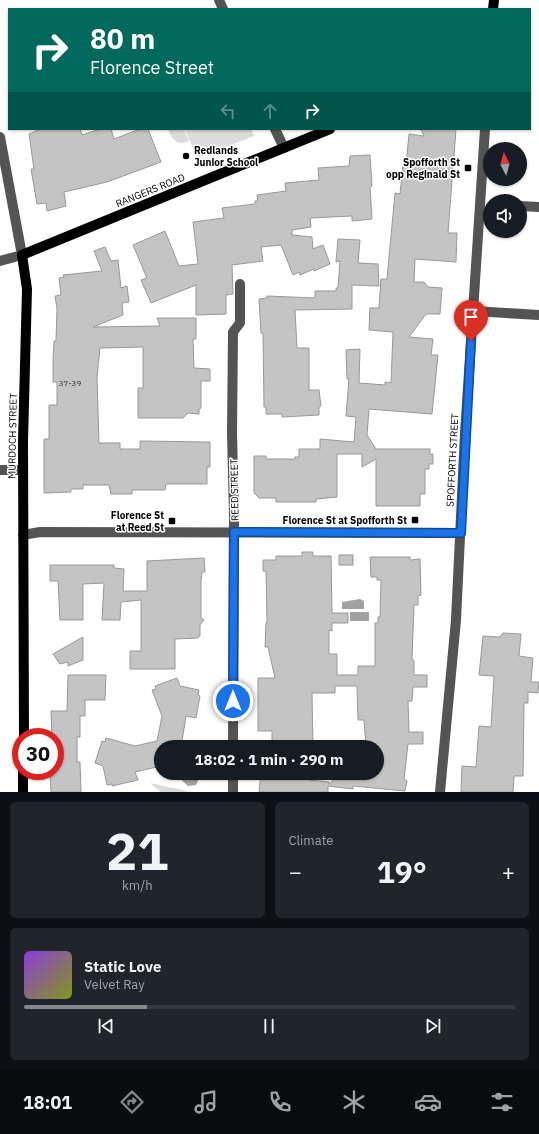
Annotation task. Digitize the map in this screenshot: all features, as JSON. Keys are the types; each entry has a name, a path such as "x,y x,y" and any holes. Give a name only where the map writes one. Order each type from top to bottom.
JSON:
{"main road":[{"name":"RANGERS ROAD","path":"22,255 328,130"},
{"name":"MURDOCH STREET","path":"22,255 27,289 23,470 24,728"},
{"path":"23,780 23,792"}],"street":[{"path":"275,130 284,148"},
{"name":"SPOFFORTH STREET","path":"485,130 485,194"},
{"name":"MURDOCH STREET","path":"0,137 22,255"},
{"path":"527,206 539,207"},
{"name":"SPOFFORTH STREET","path":"440,792 456,620 473,311 483,221"},
{"name":"RANGERS ROAD","path":"0,261 22,255"},
{"name":"REED STREET","path":"233,740 233,332 240,323 240,284"},
{"path":"473,311 539,315"},
{"path":"0,470 23,470"},
{"path":"23,534 40,532 461,533"},
{"path":"232,792 233,780"}],"shaded area":[{"path":"168,130 184,130 189,141 181,143 175,141"},
{"path":"185,130 251,130 254,136 197,158"},
{"path":"360,599 364,601 364,609 342,609 342,602"},
{"path":"350,612 369,612 369,621 350,621"},
{"path":"181,780 198,780 196,785 188,786"},
{"path":"150,783 192,792 161,792"}],"building":[{"path":"39,130 80,130 82,135 97,130 111,130 114,139 137,130 148,130 161,162 107,182 64,192 66,206 47,211 46,203 37,204 31,169 34,169 29,134"},
{"path":"421,130 456,130 448,233 457,233 456,262 415,259 414,282 424,282 428,287 442,288 440,314 426,314 409,337 433,339 431,355 438,355 432,414 369,409 367,435 376,449 430,449 430,454 433,454 433,464 429,464 429,469 425,469 425,494 420,494 420,506 376,506 376,459 362,467 362,454 337,454 337,497 316,499 316,502 276,502 276,498 259,498 254,493 254,456 266,456 266,459 295,459 295,457 299,457 299,449 320,449 320,439 354,442 356,417 346,416 349,379 347,379 346,350 360,349 359,383 385,385 385,382 391,383 393,332 369,330 370,308 379,308 381,279 387,279 395,193 400,194 403,165 406,165 409,134 424,136"},
{"path":"370,155 372,219 352,221 352,216 310,218 311,227 292,230 292,235 312,237 313,249 323,245 330,264 314,271 314,269 300,275 299,272 293,275 281,245 261,247 263,261 232,265 233,294 226,295 226,314 196,315 196,285 151,303 141,280 147,278 133,245 165,231 179,266 198,264 193,222 224,218 222,208 255,204 255,201 258,201 257,195 286,191 285,183 319,180 318,168 349,166 350,156"},
{"path":"338,239 360,240 358,263 378,264 379,286 352,285 352,309 295,310 297,348 309,348 309,390 319,390 321,406 319,406 319,415 282,417 282,414 266,414 266,407 264,407 263,333 261,333 259,299 267,298 267,296 315,298 315,291 336,291 336,288 338,288 340,261 336,262"},
{"path":"105,247 111,261 118,260 121,288 127,286 129,302 122,303 123,315 93,327 160,326 157,318 196,318 196,339 193,339 194,368 210,369 210,381 201,381 201,408 199,409 199,414 188,413 183,418 138,418 138,388 143,388 143,347 100,348 97,377 99,443 120,443 120,449 140,449 140,441 210,442 210,467 207,467 207,484 166,484 165,490 132,490 132,494 111,494 109,485 83,485 83,489 71,489 71,492 44,493 44,439 49,439 49,405 57,405 57,382 53,382 53,361 54,341 56,341 57,309 55,296 61,295 59,278 64,277 63,275 102,271 94,251"},
{"path":"302,552 313,552 313,556 331,556 332,613 348,613 348,623 332,623 332,631 329,630 329,654 337,654 337,675 358,675 358,666 375,666 375,623 378,623 378,617 380,617 381,580 377,580 377,577 371,577 370,557 410,557 410,560 420,559 421,595 418,596 418,605 414,605 412,658 414,661 414,675 427,675 427,687 413,687 412,701 408,701 409,732 423,732 423,744 408,744 404,779 407,781 405,791 353,786 353,789 328,786 328,792 259,792 260,780 309,780 329,782 329,784 334,780 384,780 384,740 365,740 364,720 358,720 357,686 335,686 335,693 312,693 313,740 272,740 272,731 258,731 258,678 275,678 268,647 265,647 267,623 266,571 263,571 263,560 276,560 276,556 302,556"},
{"path":"339,555 353,555 353,565 339,565"},
{"path":"204,558 205,572 202,572 201,582 201,618 204,620 200,625 200,636 197,638 175,639 175,669 130,669 130,651 141,651 141,600 121,602 120,620 102,620 104,583 83,584 83,620 60,620 58,581 50,581 50,565 114,565 114,568 124,569 123,591 147,591 147,561"},
{"path":"503,633 521,634 519,656 533,658 531,682 539,682 538,693 528,692 528,703 524,703 523,776 514,776 513,792 461,792 462,766 476,767 479,726 491,727 494,676 479,675 483,636 500,637"},
{"path":"83,637 83,660 68,666 68,662 60,664 53,654"},
{"path":"68,675 106,675 105,700 85,700 85,716 80,716 80,737 77,737 77,762 80,762 81,792 51,792 50,780 64,780 64,728 52,728 51,711 67,711"},
{"path":"177,678 180,686 199,690 198,695 200,696 196,718 186,716 182,740 157,740 162,716 152,690 156,689 155,686"},
{"path":"106,738 135,746 154,742 154,768 135,772 138,780 112,786 112,784 107,785 103,766 95,763 102,741 105,742"}],"place":[{"name":"Redlands Junior School","path":"186,156"},
{"name":"Spofforth St opp Reginald St","path":"468,168"},
{"name":"Florence St at Spofforth St","path":"415,520"},
{"name":"Florence St at Reed St","path":"172,521"}],"route":[{"path":"233,701 234,532 461,533 465,433 471,341"}]}
